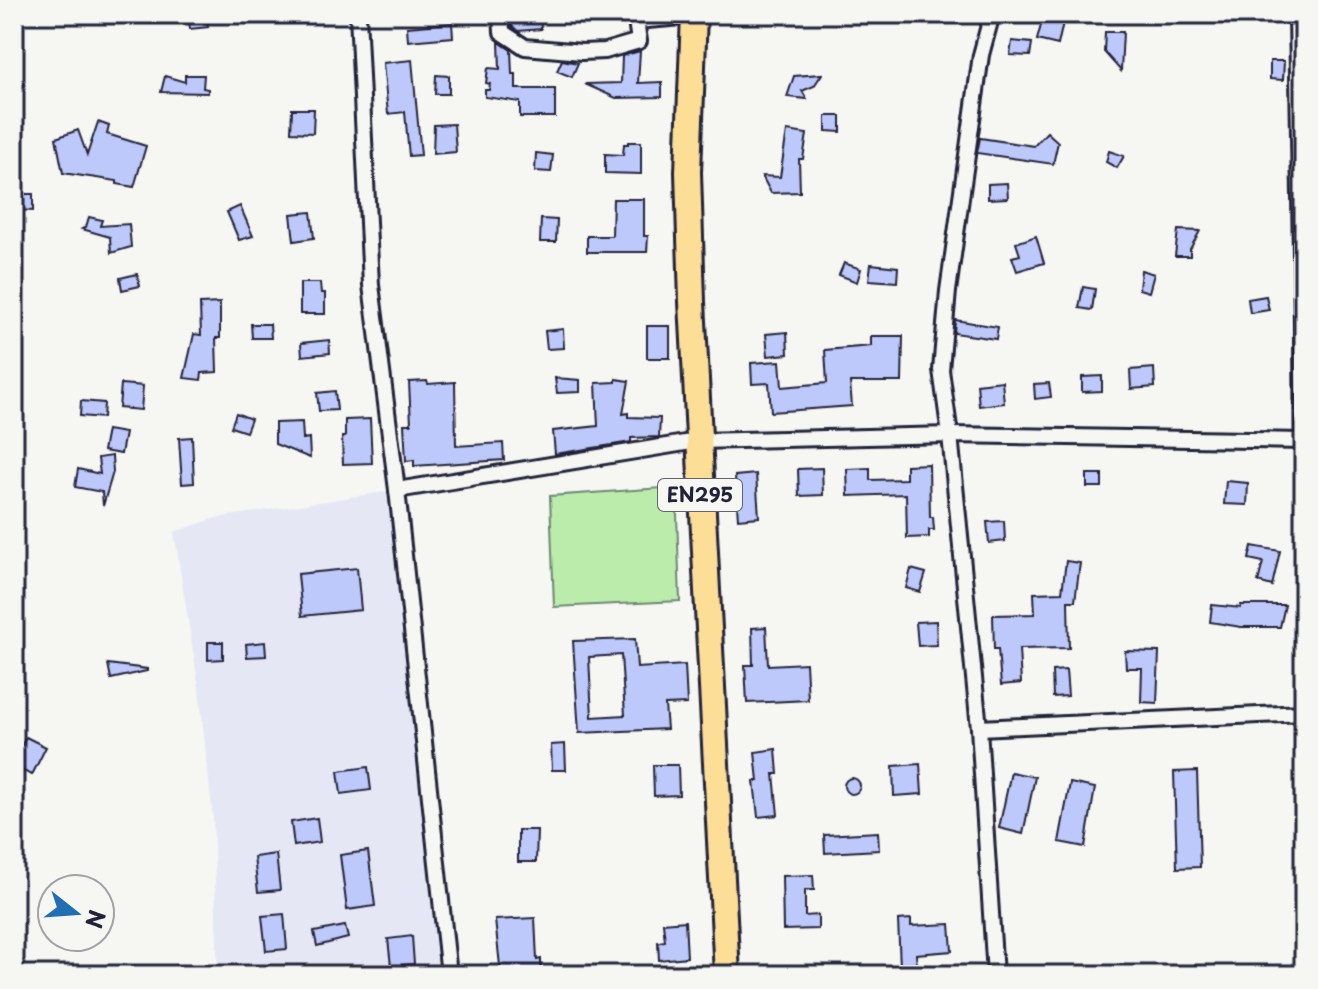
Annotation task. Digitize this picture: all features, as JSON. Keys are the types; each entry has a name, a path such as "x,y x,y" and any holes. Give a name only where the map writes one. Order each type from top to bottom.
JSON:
{"main road":[{"name":"EN295","path":"694,15 688,172 697,441 727,975"}],"street":[{"path":"358,14 371,285 397,490 449,975"},
{"path":"501,14 502,32 525,47 582,52 605,51 639,41 636,21 694,15"},
{"path":"992,14 981,55 947,302 941,370 979,728 995,975"},
{"path":"397,490 697,441 950,435 1304,441 1297,14"},
{"path":"979,728 1304,713"}],"shaded area":[{"path":"397,490 449,975 218,975 213,819 199,689 174,532 216,518"}],"green space":[{"path":"676,487 680,601 554,607 550,496"}],"building":[{"path":"188,14 207,14 208,27 190,29"},
{"path":"511,14 540,14 541,29 518,31 512,26"},
{"path":"1044,14 1064,18 1058,45 1037,40"},
{"path":"452,23 453,37 408,41 407,27"},
{"path":"1105,32 1123,32 1121,71 1104,52"},
{"path":"1012,41 1032,43 1030,56 1010,55"},
{"path":"499,42 511,50 516,89 555,89 555,117 520,117 520,102 485,97 485,90 489,90 490,84 486,83 488,68 500,69"},
{"path":"640,51 638,83 662,82 662,97 616,98 585,84 621,83 622,56"},
{"path":"412,60 421,155 409,156 405,112 388,114 383,63"},
{"path":"562,60 578,63 572,77 557,71"},
{"path":"1270,61 1284,61 1283,80 1270,79"},
{"path":"822,74 814,86 802,91 807,99 787,97 794,76"},
{"path":"185,75 204,75 203,88 208,89 208,93 161,92 165,76 185,82"},
{"path":"436,75 449,76 449,94 435,94"},
{"path":"292,109 314,109 313,133 291,132"},
{"path":"826,116 841,116 841,132 826,131"},
{"path":"98,122 109,126 107,134 146,146 134,187 117,184 117,181 63,173 56,138 78,130 87,155"},
{"path":"454,124 456,152 433,154 434,125"},
{"path":"787,131 807,134 803,159 799,159 800,192 771,193 762,176 780,177"},
{"path":"1047,132 1058,142 1053,164 977,153 980,138 1034,146"},
{"path":"641,142 641,174 605,173 605,154 623,155 624,144"},
{"path":"1109,151 1124,156 1117,168 1106,162"},
{"path":"536,153 553,155 551,172 535,171"},
{"path":"1007,183 1008,198 988,199 988,184"},
{"path":"20,194 33,194 33,211 19,210"},
{"path":"613,199 644,199 647,252 587,252 587,236 612,236"},
{"path":"240,206 253,236 239,240 227,212"},
{"path":"311,212 314,238 294,241 291,214"},
{"path":"89,217 102,220 100,226 129,224 131,247 111,253 110,237 82,229 86,227"},
{"path":"541,219 557,220 556,242 540,242"},
{"path":"1178,230 1200,231 1190,249 1190,256 1175,256"},
{"path":"1036,236 1044,263 1017,271 1012,257 1020,255 1016,243"},
{"path":"844,263 861,269 857,282 839,275"},
{"path":"871,264 898,267 897,282 869,280"},
{"path":"1141,270 1154,274 1149,292 1139,289"},
{"path":"137,274 140,286 122,290 120,278"},
{"path":"300,283 320,283 321,293 325,293 325,314 300,314"},
{"path":"1083,287 1095,289 1092,310 1079,308"},
{"path":"1266,296 1269,310 1250,313 1248,299"},
{"path":"220,303 220,338 216,338 217,372 202,373 201,380 184,378 194,334 201,335 200,304"},
{"path":"955,320 998,327 996,339 954,333"},
{"path":"251,324 270,324 271,338 252,338"},
{"path":"647,326 670,326 670,358 647,358"},
{"path":"563,329 564,348 547,349 545,331"},
{"path":"787,332 788,354 768,356 766,334"},
{"path":"871,336 903,336 902,382 850,382 852,406 771,412 769,383 752,384 751,363 780,361 782,387 827,383 825,350 871,346"},
{"path":"329,340 330,353 302,356 301,343"},
{"path":"1154,368 1155,387 1131,389 1130,370"},
{"path":"1102,376 1102,391 1082,392 1082,377"},
{"path":"555,378 580,380 580,392 557,393"},
{"path":"616,379 629,381 623,414 628,413 628,417 660,418 659,437 631,438 631,442 555,454 553,431 598,426 596,383 616,382"},
{"path":"427,381 428,384 455,382 456,446 503,443 504,460 414,466 414,460 406,461 404,424 411,424 409,382"},
{"path":"1002,381 1004,403 979,406 977,384"},
{"path":"1049,383 1051,397 1035,399 1034,384"},
{"path":"121,384 143,386 141,410 119,408"},
{"path":"335,391 337,410 319,411 317,393"},
{"path":"81,401 104,403 103,418 80,416"},
{"path":"236,413 251,419 246,432 231,427"},
{"path":"370,419 372,463 343,464 345,420"},
{"path":"302,422 303,439 309,438 310,458 275,444 275,423"},
{"path":"107,430 125,433 121,454 103,451"},
{"path":"192,437 194,483 182,484 179,438"},
{"path":"112,456 113,472 103,506 102,492 75,487 78,469 100,474 98,458"},
{"path":"929,464 930,517 933,517 934,530 929,530 929,537 907,538 906,494 848,496 847,469 870,468 870,480 906,479 906,465"},
{"path":"822,468 823,495 799,496 798,469"},
{"path":"756,474 759,517 738,519 735,476"},
{"path":"1087,474 1102,474 1102,487 1087,487"},
{"path":"1226,481 1248,483 1247,505 1224,504"},
{"path":"1004,521 1005,541 989,543 987,522"},
{"path":"1252,546 1280,551 1272,586 1258,582 1263,562 1249,559"},
{"path":"1066,561 1080,563 1075,601 1068,601 1069,648 1019,649 1021,683 1001,685 998,649 994,649 993,615 1035,614 1034,593 1062,592"},
{"path":"357,568 361,610 302,616 298,574"},
{"path":"911,569 926,573 920,592 906,588"},
{"path":"1212,605 1241,608 1241,605 1285,605 1280,627 1241,627 1210,622"},
{"path":"936,621 937,645 918,646 916,622"},
{"path":"766,627 768,665 806,663 808,700 747,703 745,665 753,665 752,628"},
{"path":"635,639 637,668 685,665 687,704 665,705 667,729 579,733 573,641","holes":["621,655 625,715 592,717 589,657"]},
{"path":"208,642 223,642 223,659 208,660"},
{"path":"265,642 266,656 247,657 246,644"},
{"path":"1125,651 1159,652 1157,703 1141,702 1142,668 1126,668"},
{"path":"108,664 147,669 147,671 111,679"},
{"path":"1066,670 1068,696 1053,697 1052,671"},
{"path":"26,737 46,747 32,775 14,767 14,760"},
{"path":"565,744 566,770 552,770 551,745"},
{"path":"776,749 778,774 774,774 778,815 758,817 755,752"},
{"path":"920,764 922,794 894,796 893,766"},
{"path":"653,765 678,765 679,795 654,796"},
{"path":"368,767 371,790 341,794 338,771"},
{"path":"1197,771 1200,867 1177,868 1174,772"},
{"path":"1011,772 1035,777 1023,834 999,828"},
{"path":"849,778 855,778 860,786 858,792 849,794 844,789 844,783"},
{"path":"1070,783 1095,788 1085,847 1059,842"},
{"path":"317,818 320,842 294,846 291,822"},
{"path":"518,830 537,830 536,862 518,862"},
{"path":"878,832 879,850 825,853 824,835"},
{"path":"368,851 375,906 347,910 340,855"},
{"path":"276,854 280,890 258,892 254,857"},
{"path":"813,875 814,890 805,890 805,916 818,915 818,929 783,930 782,876"},
{"path":"284,914 287,949 266,951 262,916"},
{"path":"535,918 537,960 541,959 541,975 501,975 495,920"},
{"path":"911,919 911,926 950,924 952,951 916,954 917,966 900,967 898,920"},
{"path":"685,921 687,957 659,960 658,942 665,941 663,923"},
{"path":"345,926 348,938 317,946 314,932"},
{"path":"412,936 414,964 391,966 388,939"}]}
